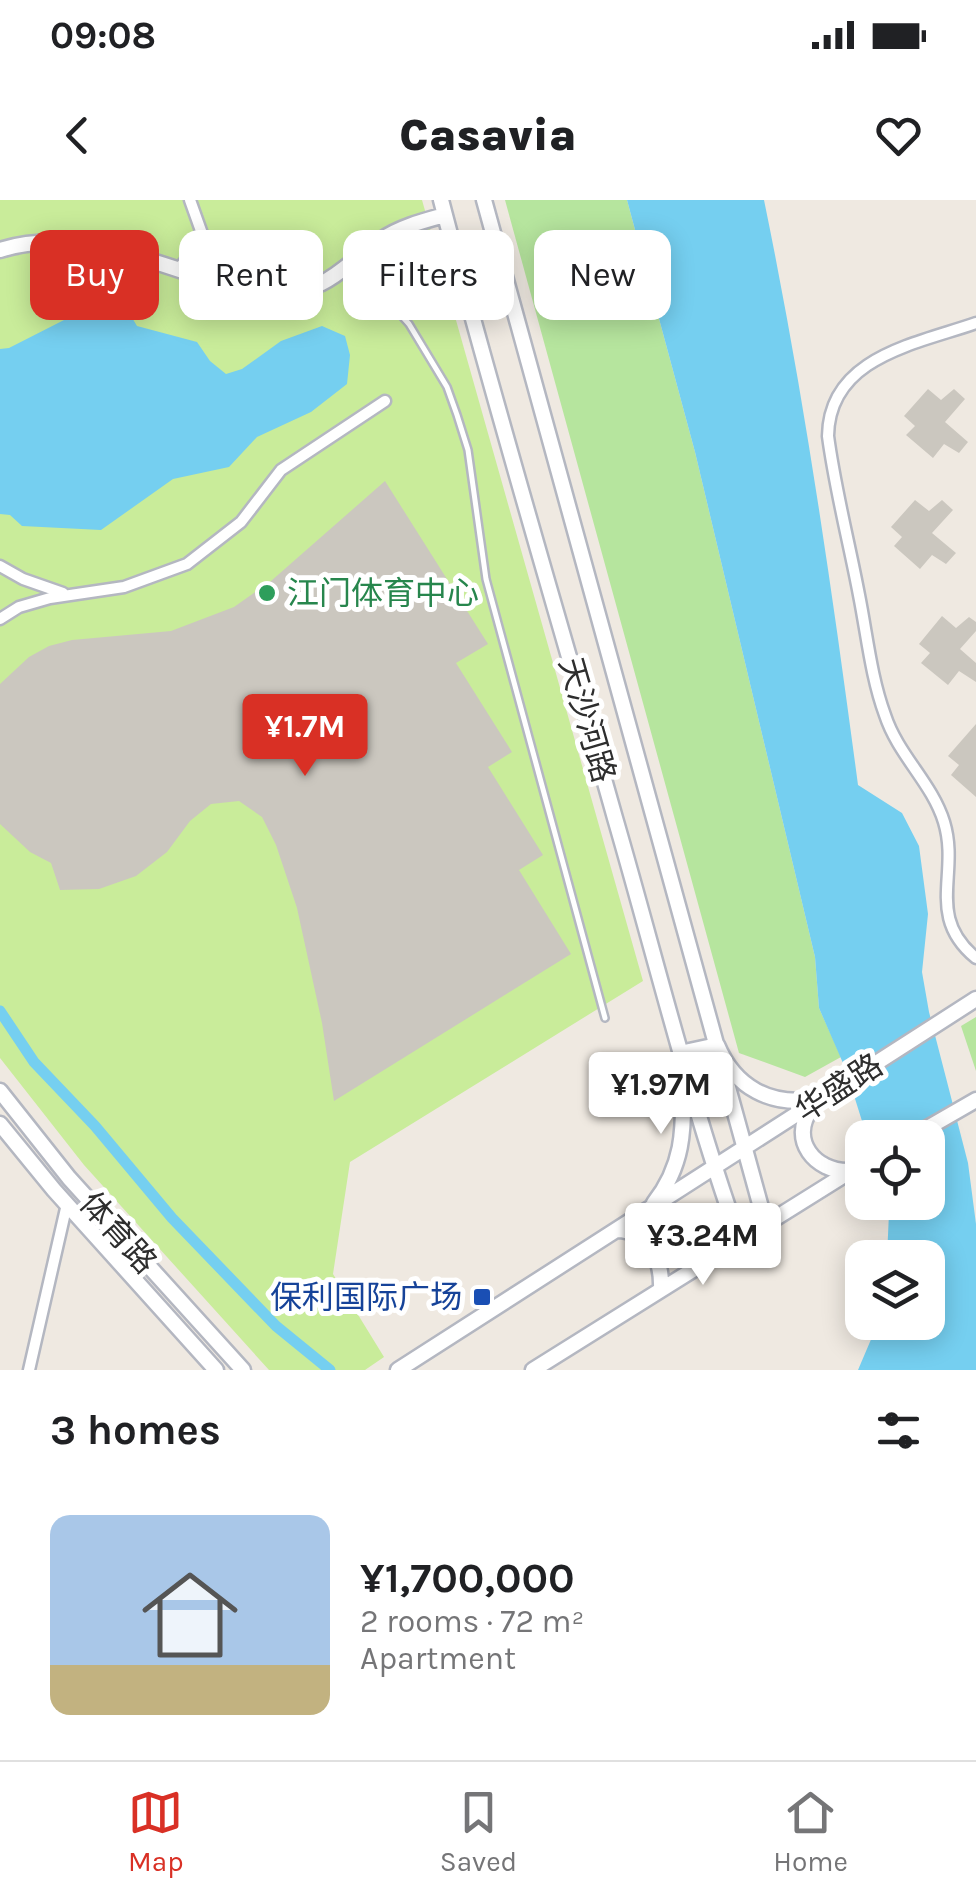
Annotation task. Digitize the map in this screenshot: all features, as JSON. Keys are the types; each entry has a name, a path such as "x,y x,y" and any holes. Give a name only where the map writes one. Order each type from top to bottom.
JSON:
{"main road":[{"name":"天沙河路","path":"484,200 765,1222"},
{"name":"天沙河路","path":"443,207 481,356 682,1059 739,1239"},
{"path":"401,230 443,207"},
{"path":"0,250 43,242 82,242 179,270"},
{"name":"华盛路","path":"398,1370 976,999"},
{"path":"644,1213 665,1188 679,1158 684,1127 682,1059 717,1045 731,1072 754,1091 782,1101 827,1096"},
{"name":"体育路","path":"0,1091 69,1178 242,1370"},
{"path":"827,1096 806,1116 805,1144 822,1166 836,1172 845,1170"},
{"path":"941,1120 976,1100"},
{"name":"体育路","path":"0,1124 216,1370"},
{"path":"533,1370 845,1175"},
{"path":"617,1230 634,1234 654,1252 661,1288"}],"street":[{"path":"190,200 201,230"},
{"path":"976,323 862,367 845,383 834,403 828,436 880,701 896,743 930,792 944,821 950,852 945,901 948,920 956,936 976,958"},
{"path":"0,619 19,607 66,594 124,588 188,564 241,522 280,470 385,401"},
{"path":"0,566 37,585 66,594"},
{"path":"29,1370 67,1204"}],"lane":[{"path":"406,320 442,378 468,450 486,579 605,1018"}],"green space":[{"name":"江门体育中心","path":"0,200 422,200 430,230 343,230 343,320 456,320 643,981 350,1162 333,1274 384,1357 365,1370 269,1370 84,1165 0,1058"},
{"path":"505,200 627,200 635,230 534,230 534,306"},
{"path":"538,320 659,320 695,452 815,957 819,1008 841,1057 805,1077 739,1053"},
{"path":"976,1017 976,1071 961,1026"}],"water":[{"path":"627,200 764,200 816,492 858,785 902,813 919,846 928,914 922,972 968,1163 976,1224 976,1370 858,1370 871,1340 945,1340 945,1240 888,1240 889,1220 945,1220 945,1120 862,1120 846,1070 819,1008 815,957 695,452 659,320 671,320 671,230 635,230"},
{"path":"64,320 133,320 137,326 197,342 210,361 226,374 242,369 281,341 322,326 345,336 350,355 347,384 311,412 257,437 229,467 173,479 101,530 22,526 10,515 0,514 0,349"}],"building":[{"path":"928,389 941,400 954,389 965,399 945,422 968,442 959,453 944,444 933,458 906,435 915,426 904,416"},
{"path":"385,481 488,644 456,663 512,752 488,767 543,855 519,870 571,954 334,1101 297,908 276,845 262,817 239,801 211,804 190,821 167,852 136,876 99,889 60,890 51,863 30,852 0,824 0,684 29,657 49,646 72,640 171,631 234,607 271,581"},
{"path":"915,500 929,511 942,500 953,510 932,533 956,553 946,564 932,555 920,569 894,546 902,537 891,527"},
{"path":"942,616 956,628 969,617 976,622 976,631 960,649 976,663 976,682 959,671 948,685 921,663 930,653 919,644"},
{"path":"976,724 976,797 951,775 959,765 948,756"}],"waterway":[{"path":"0,1011 34,1062 95,1126 172,1218 276,1326 330,1370"}],"place":[{"name":"江门体育中心","path":"267,593"},
{"name":"保利国际广场","path":"482,1297"}]}
